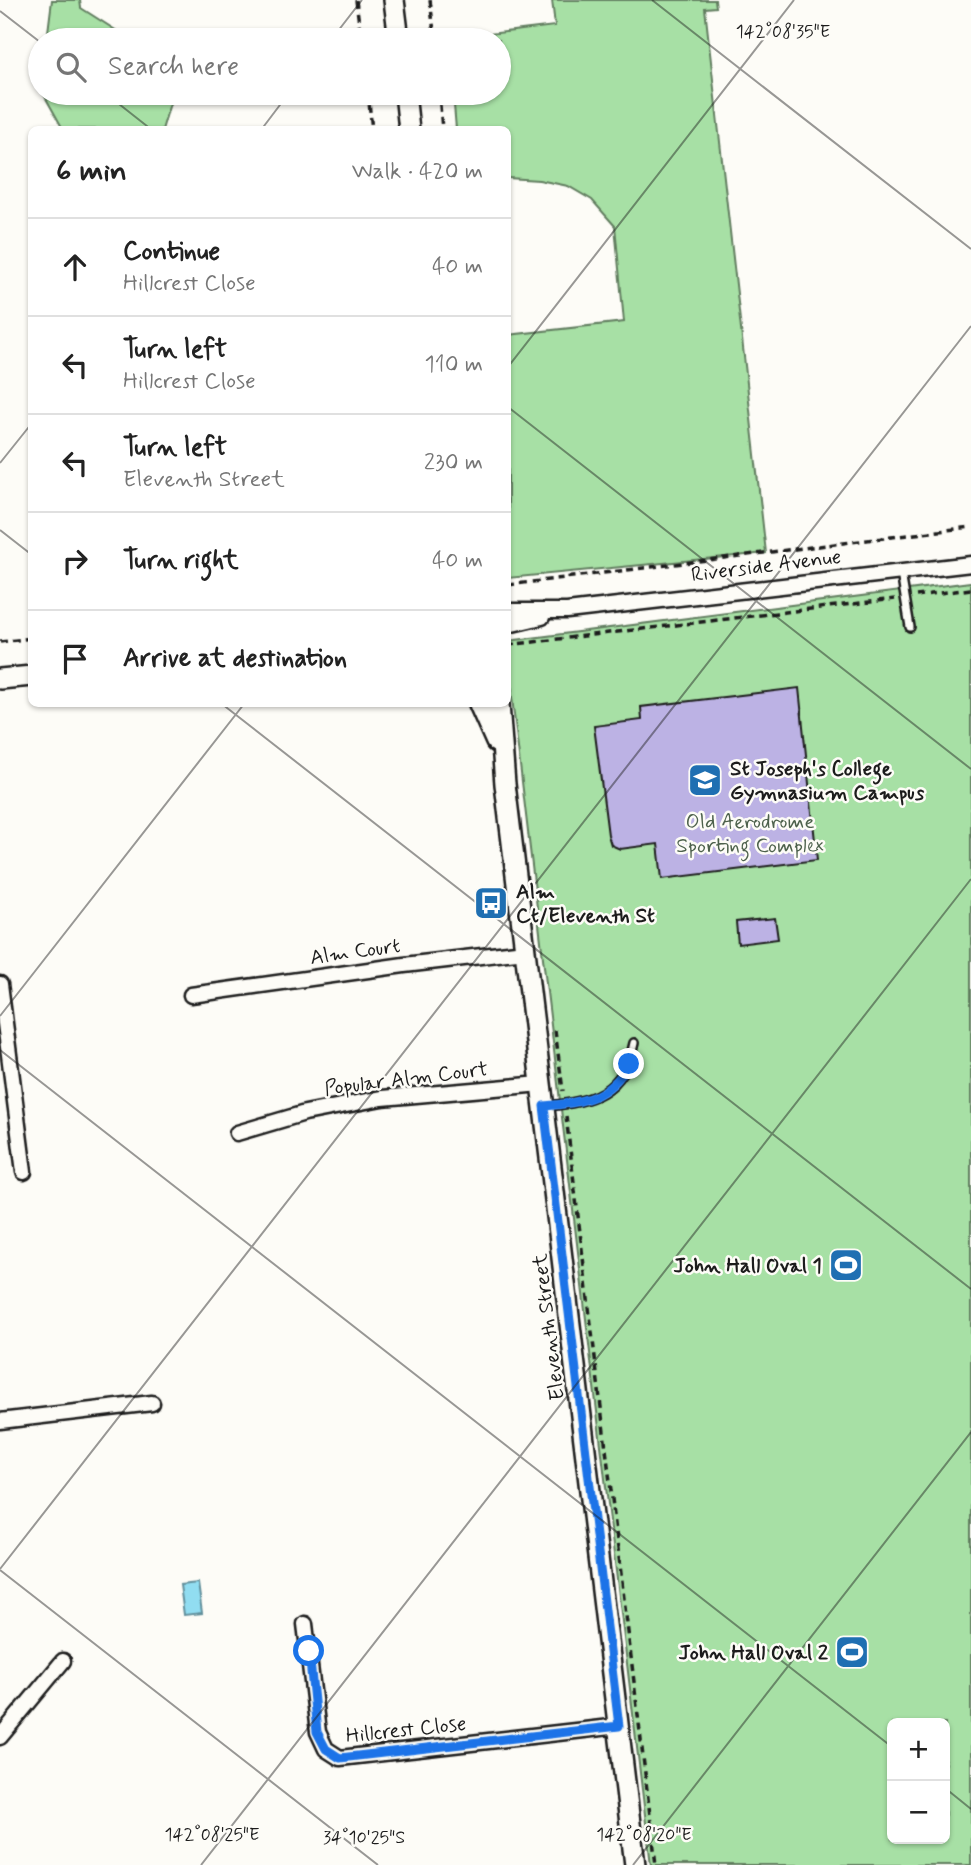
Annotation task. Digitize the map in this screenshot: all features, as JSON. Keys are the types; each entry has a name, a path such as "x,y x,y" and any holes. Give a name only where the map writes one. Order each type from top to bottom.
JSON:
{"main road":[{"path":"394,0 398,28"},
{"path":"406,105 409,126"},
{"path":"0,679 28,676"},
{"path":"480,707 496,742"},
{"name":"Eleventh Street","path":"488,707 505,784"},
{"name":"Eleventh Street","path":"499,707 505,784 635,1865"}],"street":[{"name":"Riverside Avenue","path":"511,611 567,611 971,564"},
{"name":"Riverside Avenue","path":"511,624 567,611"},
{"name":"Alm Court","path":"191,995 526,951"},
{"path":"0,984 24,1172"},
{"name":"Popular Alm Court","path":"237,1133 305,1113 382,1098 541,1084"},
{"path":"0,1421 152,1403"},
{"name":"Hillcrest Close","path":"305,1624 317,1732 326,1749 340,1758 619,1726"},
{"path":"0,1737 63,1661"}],"lane":[{"path":"901,573 910,626"},
{"path":"544,1106 583,1102 599,1096 622,1075 631,1061 634,1043"}],"path":[{"path":"356,0 360,28"},
{"path":"430,0 434,28"},
{"path":"369,105 372,126"},
{"path":"440,105 442,126"},
{"path":"511,585 971,527"},
{"path":"511,645 971,589"},
{"path":"0,642 28,638"}],"green space":[{"path":"52,0 80,0 81,8 112,28 48,28"},
{"path":"552,0 715,0 716,7 705,8 766,553 511,578 511,335 624,322 615,226 592,200 568,186 511,178 511,126 456,126 454,105 511,105 511,31 555,26"},
{"path":"50,105 169,105 163,126 61,126"},
{"name":"Old Aerodrome Sporting Complex","path":"971,582 971,1865 651,1865 511,689 511,641"}],"water":[{"path":"198,1583 202,1613 184,1615 180,1585"}],"building":[{"name":"St Joseph's College Gymnasium Campus","path":"799,688 817,860 662,879 658,844 620,849 611,845 594,726 642,720 641,707"},
{"path":"775,918 778,939 738,944 736,922"}],"place":[{"name":"St Joseph's College Gymnasium Campus","path":"705,780"},
{"name":"Alm Ct/Eleventh St","path":"491,903"},
{"name":"John Hall Oval 1","path":"846,1265"},
{"name":"John Hall Oval 2","path":"852,1652"}],"route":[{"path":"309,1651 317,1732 326,1749 340,1758 619,1726 544,1106 583,1102 599,1096 612,1086 629,1064"}]}
